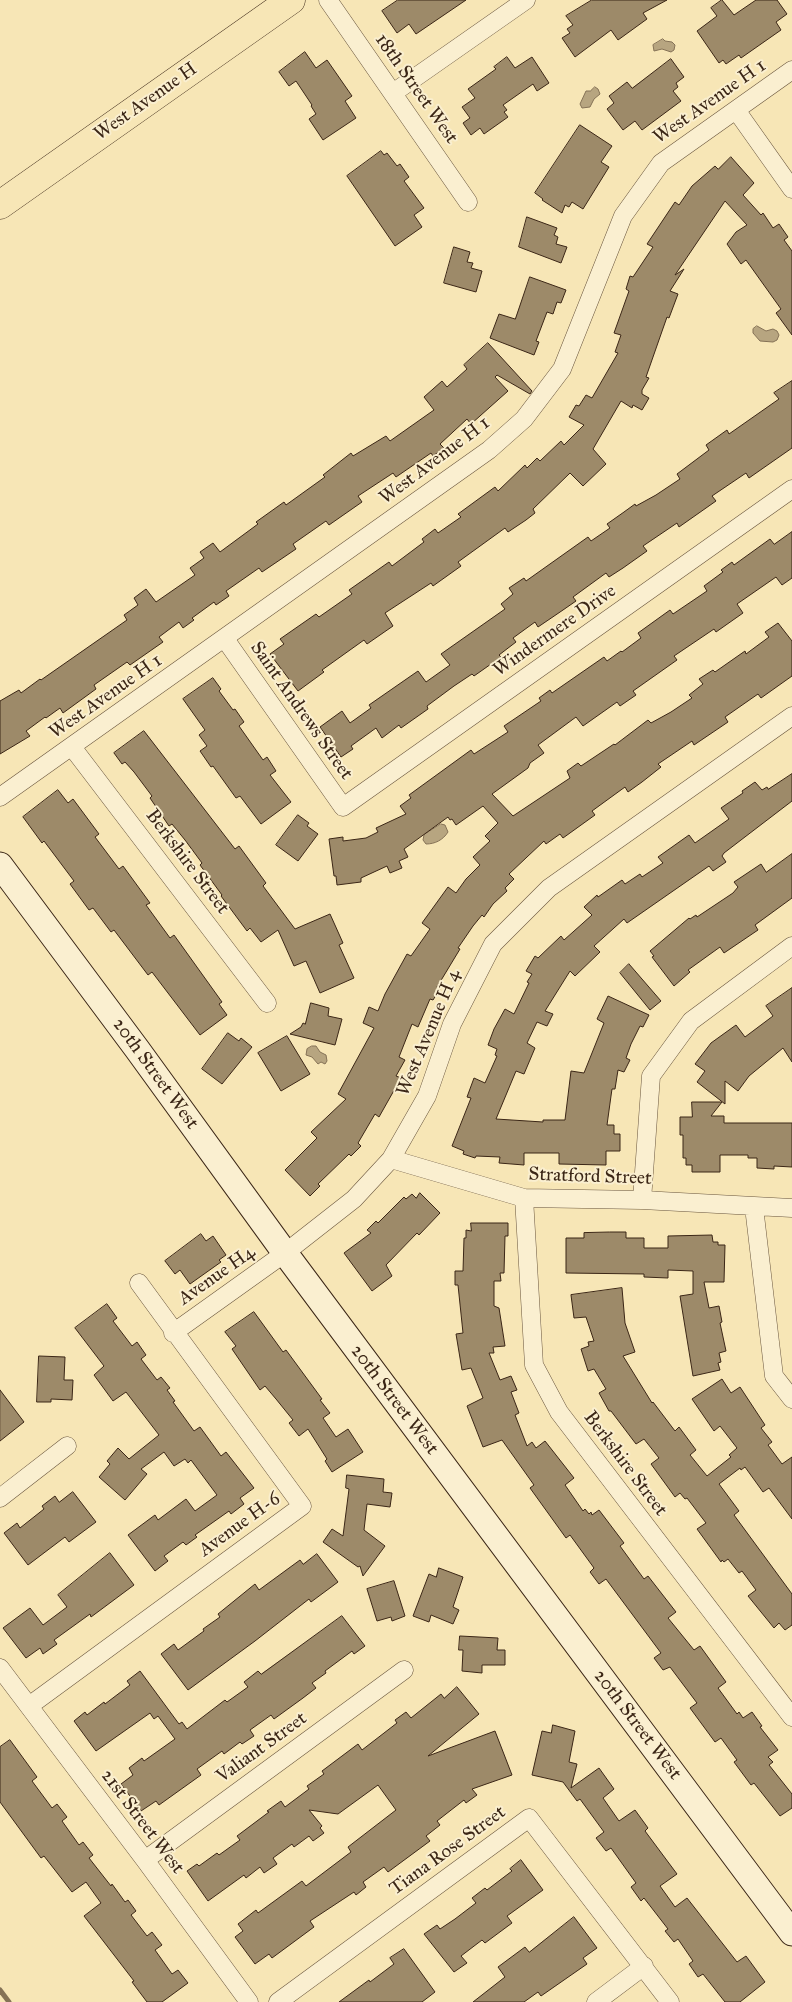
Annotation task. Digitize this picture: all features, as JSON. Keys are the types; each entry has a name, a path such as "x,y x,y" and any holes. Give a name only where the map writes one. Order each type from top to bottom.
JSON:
{"main road":[{"name":"West Avenue H","path":"0,205 291,0"},
{"name":"20th Street West","path":"0,865 285,1253 792,1933"}],"street":[{"name":"18th Street West","path":"328,0 468,202"},
{"path":"393,93 526,0"},
{"name":"West Avenue H 1","path":"0,797 226,639 489,450 524,419 562,369 622,216 661,163 792,70"},
{"path":"736,110 792,189"},
{"name":"Windermere Drive","path":"343,807 792,489"},
{"name":"Saint Andrews Street","path":"226,639 343,807"},
{"name":"West Avenue H 4","path":"285,1253 354,1199 391,1160 427,1096 452,1024 493,944 550,888 792,716"},
{"name":"Berkshire Street","path":"72,747 267,1002"},
{"path":"642,1200 651,1076 691,1021 792,946"},
{"name":"Stratford Street","path":"391,1160 524,1198 642,1200 792,1208"},
{"name":"Berkshire Street","path":"524,1198 534,1365 559,1412 792,1717"},
{"path":"754,1207 774,1376 792,1399"},
{"name":"Avenue H4","path":"174,1332 285,1253"},
{"name":"Avenue H-6","path":"29,1706 302,1506 139,1283"},
{"path":"0,1498 67,1446"},
{"name":"21st Street West","path":"0,1668 249,2002"},
{"name":"Valiant Street","path":"145,1860 404,1670"},
{"name":"Tiana Rose Street","path":"278,2002 529,1818 670,2002"},
{"path":"596,2002 644,1966"}],"shaded area":[{"path":"663,39 675,45 674,50 671,52 662,49 654,51 653,45"},
{"path":"595,87 600,94 594,99 590,107 582,108 580,104 586,91 590,91"},
{"path":"757,326 766,331 773,329 777,331 779,335 777,340 773,342 760,341 753,333 753,329"},
{"path":"441,824 445,825 448,832 446,835 438,841 426,844 423,840 424,835"},
{"path":"316,1046 320,1052 326,1055 327,1061 325,1064 321,1062 318,1064 312,1057 306,1055 307,1049"}],"building":[{"path":"398,0 466,0 416,34 409,24 397,33 382,11"},
{"path":"592,0 667,0 643,13 647,19 618,40 611,30 575,57 562,38 570,33 567,29 573,25 566,16"},
{"path":"722,0 734,15 756,0 777,0 787,14 776,22 781,30 741,58 739,55 726,64 723,60 719,63 697,31 717,16 711,8"},
{"path":"305,52 316,68 327,60 352,96 345,101 356,118 323,140 309,119 316,114 312,105 296,81 289,86 279,72"},
{"path":"507,57 515,68 532,57 549,83 537,91 533,84 503,105 507,110 504,112 508,117 484,134 480,128 471,135 463,123 470,118 462,107 475,98 468,89 496,69 494,67"},
{"path":"671,59 684,77 676,83 678,87 673,91 681,101 642,130 635,121 623,130 607,109 614,103 609,96 627,82 632,88"},
{"path":"580,125 612,146 601,162 609,167 583,209 572,202 569,207 565,205 562,213 535,193"},
{"path":"381,151 384,155 387,153 397,166 400,164 409,177 404,181 424,208 414,215 422,227 395,246 347,176"},
{"path":"731,157 754,183 743,195 761,215 763,213 773,228 779,224 788,237 784,240 792,251 792,335 776,313 781,309 746,260 741,264 727,244 736,232 747,225 725,201 675,275 684,269 670,291 678,294 669,318 667,317 646,377 649,378 642,390 642,394 649,398 642,410 633,405 632,408 621,401 593,449 606,464 583,486 570,473 533,509 535,513 508,532 505,528 458,562 461,566 433,586 431,583 385,613 393,626 367,644 364,640 322,670 324,672 298,691 270,654 284,644 280,639 316,614 319,617 352,594 349,590 389,562 392,566 424,542 422,539 435,529 438,533 461,517 458,514 495,487 498,491 525,465 527,468 537,458 540,461 561,441 564,445 584,425 569,417 576,405 579,406 586,395 592,398 618,353 615,352 621,335 614,333 629,291 626,289 630,276 633,277 653,247 647,244 675,202 679,205 692,186 715,166 718,169"},
{"path":"527,217 557,228 554,235 558,237 556,244 567,247 561,263 519,247"},
{"path":"454,247 470,252 467,262 473,263 471,268 482,271 476,292 444,283"},
{"path":"530,277 566,290 561,303 557,302 553,314 547,312 536,341 539,342 534,355 490,338 499,314 515,319"},
{"path":"488,343 532,391 530,394 497,375 495,377 508,391 471,424 467,419 440,444 444,448 433,456 431,453 396,477 393,473 358,496 362,502 329,525 326,521 293,544 296,549 262,572 259,568 226,591 229,596 216,605 214,602 192,618 194,620 183,628 179,622 159,637 163,642 130,665 127,662 94,685 96,689 63,713 60,708 45,717 26,731 30,736 0,754 0,701 19,690 21,693 127,620 124,615 138,605 134,598 146,589 156,602 195,575 190,568 204,558 200,552 213,543 220,552 284,502 286,505 325,477 323,475 351,453 353,456 386,436 390,441 434,410 424,397 442,381 447,387 467,369 464,365"},
{"path":"792,381 792,448 749,478 746,473 712,496 716,501 679,527 677,523 643,546 647,551 609,577 606,573 573,597 576,601 538,627 535,622 513,638 516,642 499,655 501,657 474,676 472,674 454,686 427,706 428,709 401,728 399,725 382,738 376,728 351,746 353,749 341,757 320,727 342,711 350,723 371,708 369,705 418,671 426,682 450,665 441,654 505,609 501,604 513,594 509,588 524,578 526,581 588,537 591,541 610,528 607,524 635,504 636,506 656,495 680,479 677,474 709,450 706,445 727,430 729,434 779,399 774,393"},
{"path":"792,532 792,578 782,585 776,577 737,604 743,613 716,632 714,629 674,656 677,660 633,691 636,695 620,706 617,702 583,726 576,717 538,745 544,753 530,763 528,768 492,794 513,816 570,778 567,771 578,763 581,766 615,745 648,720 651,723 692,698 689,695 703,684 699,679 713,670 715,672 745,651 746,654 769,637 765,632 778,623 792,641 792,676 761,698 758,694 725,717 728,722 694,745 692,741 658,764 661,767 628,792 625,787 592,811 595,815 563,838 560,834 546,844 544,841 509,874 514,879 505,888 507,891 493,904 484,917 482,915 473,926 458,948 460,949 437,987 440,989 433,1000 430,999 418,1027 412,1024 399,1057 405,1060 396,1076 401,1078 379,1117 375,1114 358,1143 361,1146 351,1156 349,1154 318,1184 320,1186 310,1196 285,1170 317,1138 311,1132 346,1099 338,1094 374,1028 363,1023 369,1007 378,1011 407,954 411,956 430,929 422,923 448,887 456,893 466,879 480,865 473,857 490,841 485,836 498,823 483,806 456,825 448,817 404,849 408,857 399,861 402,868 390,873 387,866 361,878 361,882 337,885 329,839 343,837 343,841 366,838 378,832 376,828 406,814 400,806 411,798 409,795 471,750 474,754 508,732 504,726 541,701 539,698 550,690 552,693 604,657 607,661 622,652 641,638 638,633 670,610 673,614 707,591 704,586 723,572 721,570 732,562 734,565 770,539 774,544"},
{"path":"213,678 221,689 219,691 244,722 239,726 263,760 267,757 276,771 270,775 291,802 261,824 240,796 236,798 200,751 207,746 199,735 205,730 183,699"},
{"path":"144,731 235,849 239,846 266,883 263,886 295,929 330,914 343,943 339,945 354,978 320,993 306,961 294,966 278,930 261,942 250,928 247,931 221,896 200,865 202,863 185,840 172,824 169,826 150,798 152,796 134,772 125,762 122,764 114,753"},
{"path":"792,774 792,801 724,853 722,856 726,862 713,871 709,866 627,923 624,919 594,946 600,952 575,976 570,971 545,1011 553,1014 547,1026 537,1022 527,1043 535,1048 524,1074 516,1071 496,1119 543,1122 543,1120 565,1120 571,1071 584,1073 604,1023 597,1019 608,996 649,1015 643,1027 640,1026 631,1044 626,1058 630,1060 624,1072 618,1070 615,1089 612,1089 607,1125 614,1125 614,1134 620,1134 620,1151 606,1151 606,1165 559,1164 559,1153 524,1153 524,1165 499,1163 500,1157 476,1156 475,1158 463,1154 464,1151 452,1146 471,1098 467,1097 474,1078 485,1083 497,1056 495,1055 497,1049 488,1045 494,1029 505,1009 514,1014 529,983 527,982 532,974 526,971 535,956 538,958 561,936 564,940 592,915 584,907 597,895 598,897 622,880 625,884 640,874 642,877 663,863 658,857 689,835 695,843 729,819 721,808 743,793 742,791 755,782 762,790 767,787 768,789"},
{"path":"58,790 68,803 73,799 99,834 95,837 119,869 123,866 150,903 146,905 170,938 174,935 222,1002 219,1004 227,1015 200,1035 152,972 148,975 114,930 111,932 93,908 89,910 70,884 74,881 23,817"},
{"path":"298,815 309,823 307,826 318,834 298,861 276,845"},
{"path":"792,854 792,898 755,925 758,930 724,953 720,947 688,970 690,972 674,986 652,957 654,956 650,951 689,918 696,915 697,917 733,893 738,887 734,882 761,864 766,872"},
{"path":"629,964 661,1001 650,1010 620,973"},
{"path":"792,988 792,1062 783,1048 749,1076 738,1091 725,1081 725,1104 697,1082 705,1071 695,1064 711,1043 736,1025 745,1037 773,1016 766,1006"},
{"path":"311,1003 329,1008 328,1016 342,1019 335,1045 290,1034 301,1027 303,1023 305,1024"},
{"path":"228,1033 239,1041 241,1038 252,1047 222,1084 202,1069"},
{"path":"287,1036 310,1074 281,1091 258,1053"},
{"path":"692,1102 722,1102 711,1116 724,1116 724,1123 792,1123 792,1167 774,1166 774,1169 757,1168 757,1158 748,1158 748,1155 720,1155 720,1172 692,1172 692,1165 686,1165 686,1158 683,1158 683,1135 680,1135 680,1117 692,1117"},
{"path":"420,1193 440,1213 419,1235 417,1233 386,1265 392,1276 372,1291 344,1253 371,1233 367,1230 376,1221 378,1223 404,1197 406,1199 412,1194 416,1198"},
{"path":"471,1223 508,1223 508,1236 505,1236 504,1273 500,1273 501,1281 494,1281 494,1306 499,1308 505,1346 493,1347 494,1353 489,1353 500,1380 511,1376 517,1390 511,1392 519,1413 515,1415 527,1446 532,1442 536,1448 545,1441 574,1478 565,1485 583,1511 585,1509 589,1514 591,1512 592,1515 599,1510 624,1543 620,1546 644,1579 648,1576 676,1612 668,1618 694,1650 700,1646 726,1682 718,1688 737,1714 739,1712 743,1718 752,1712 762,1726 760,1727 778,1750 768,1757 773,1762 769,1765 792,1794 792,1808 780,1816 754,1783 751,1785 734,1762 737,1760 721,1738 715,1742 690,1708 697,1703 670,1667 663,1670 654,1658 661,1653 606,1579 599,1584 590,1572 594,1568 570,1535 566,1538 530,1488 534,1485 502,1440 483,1447 467,1406 483,1398 471,1368 462,1370 456,1334 463,1333 458,1285 455,1285 455,1271 463,1271 464,1238 466,1238 466,1230 471,1231"},
{"path":"626,1232 626,1238 644,1238 644,1248 668,1248 668,1236 712,1235 713,1242 718,1242 718,1245 725,1245 724,1282 704,1282 709,1308 719,1306 722,1322 720,1323 726,1351 719,1353 721,1362 718,1363 720,1370 693,1376 680,1296 693,1294 693,1271 668,1270 668,1278 644,1277 644,1274 566,1273 566,1238 584,1238 584,1233"},
{"path":"201,1234 206,1241 213,1236 226,1255 219,1260 221,1262 190,1284 180,1270 175,1274 165,1261"},
{"path":"622,1288 625,1323 635,1352 623,1356 652,1403 675,1431 679,1427 696,1450 690,1455 707,1476 731,1457 729,1455 737,1448 720,1426 714,1431 692,1399 722,1379 731,1393 740,1387 765,1425 761,1428 772,1442 768,1445 782,1464 792,1457 792,1519 769,1488 763,1492 745,1467 741,1470 740,1468 719,1484 739,1511 734,1515 792,1594 792,1625 785,1630 779,1623 774,1628 748,1596 756,1590 742,1571 739,1573 728,1559 721,1562 697,1529 706,1523 687,1498 685,1499 680,1493 675,1497 651,1464 659,1458 644,1439 636,1444 611,1411 609,1411 599,1393 606,1389 594,1369 588,1371 581,1349 589,1346 588,1342 594,1341 586,1317 574,1318 571,1295"},
{"path":"107,1304 117,1318 113,1321 132,1346 137,1342 146,1355 141,1359 157,1380 161,1377 170,1388 167,1390 175,1401 173,1402 194,1431 200,1427 221,1456 226,1452 254,1488 240,1498 244,1504 231,1514 229,1511 195,1535 197,1537 186,1545 183,1542 164,1556 168,1561 155,1571 128,1535 155,1515 158,1520 186,1499 195,1511 217,1495 191,1460 188,1463 185,1459 174,1466 164,1452 141,1469 147,1474 125,1500 99,1477 110,1464 107,1461 118,1448 129,1459 159,1435 126,1392 113,1401 94,1375 104,1366 75,1328"},
{"path":"254,1312 283,1352 286,1350 322,1399 320,1400 330,1413 323,1418 336,1437 348,1429 363,1452 332,1472 325,1461 327,1459 308,1429 299,1436 289,1423 293,1420 265,1386 260,1390 232,1349 236,1346 225,1332"},
{"path":"39,1356 65,1357 64,1380 73,1380 72,1400 51,1399 51,1402 37,1402"},
{"path":"0,1390 24,1422 0,1441"},
{"path":"347,1475 384,1479 383,1492 392,1493 390,1507 367,1504 364,1530 385,1546 363,1576 360,1566 358,1567 323,1542 332,1529 343,1536 349,1489 346,1488"},
{"path":"73,1492 96,1522 69,1542 65,1537 28,1565 4,1533 17,1523 20,1528 44,1509 42,1506 55,1496 59,1502"},
{"path":"110,1553 134,1585 91,1617 90,1614 54,1640 57,1644 43,1654 40,1648 26,1658 3,1628 30,1608 43,1625 67,1607 58,1595"},
{"path":"317,1554 338,1582 311,1602 309,1599 188,1690 161,1654 174,1644 178,1650 204,1631 203,1629 220,1617 218,1614 255,1584 259,1590 300,1560 303,1564"},
{"path":"439,1568 463,1577 453,1607 459,1610 453,1624 431,1615 429,1622 413,1616 429,1574 436,1577"},
{"path":"394,1581 405,1616 392,1621 391,1617 377,1621 367,1589"},
{"path":"342,1616 365,1646 354,1654 352,1651 325,1671 326,1673 312,1683 316,1688 303,1698 274,1719 271,1715 250,1730 254,1736 242,1744 240,1742 224,1754 222,1751 197,1769 201,1775 159,1805 156,1801 141,1811 121,1784 133,1775 129,1768 142,1758 144,1761 175,1739 158,1716 154,1719 150,1713 96,1751 74,1721 85,1712 87,1715 104,1702 105,1704 130,1685 127,1681 140,1671 179,1724 182,1722 187,1729 225,1700 227,1702 248,1687 244,1682 258,1671 261,1674"},
{"path":"460,1636 498,1638 497,1650 505,1650 505,1665 482,1665 482,1673 462,1671 463,1650 459,1650"},
{"path":"457,1687 479,1714 428,1756 495,1731 512,1775 472,1789 477,1795 466,1803 464,1800 437,1821 440,1825 426,1836 430,1841 388,1872 384,1867 363,1882 366,1887 356,1895 354,1892 310,1921 314,1927 272,1958 269,1954 255,1964 235,1937 243,1931 238,1924 256,1910 258,1913 302,1881 306,1886 351,1852 348,1847 396,1810 378,1785 338,1814 309,1810 322,1826 320,1828 324,1833 313,1841 309,1836 294,1847 292,1844 273,1858 277,1864 264,1873 260,1867 246,1878 244,1875 208,1901 187,1871 197,1864 199,1866 217,1853 219,1855 240,1840 237,1836 281,1801 285,1807 309,1789 307,1786 324,1774 322,1771 358,1744 362,1750 397,1723 395,1720 406,1712 411,1718 441,1694 444,1698"},
{"path":"553,1725 575,1731 569,1762 577,1764 571,1788 599,1768 614,1789 603,1798 619,1821 635,1810 648,1828 645,1831 677,1874 660,1886 675,1907 687,1898 737,1962 746,1956 765,1982 740,2002 725,2002 703,1974 698,1977 689,1964 693,1961 678,1939 674,1942 665,1931 668,1929 644,1898 641,1901 631,1887 636,1883 611,1848 606,1851 596,1838 604,1832 580,1799 577,1801 563,1782 532,1775 542,1731 551,1733"},
{"path":"10,1740 37,1777 32,1781 52,1808 57,1804 67,1817 62,1821 79,1845 83,1842 93,1855 89,1858 125,1902 128,1900 136,1911 131,1915 147,1936 152,1932 162,1945 155,1950 172,1974 178,1970 188,1983 162,2002 147,2002 132,1982 134,1981 84,1916 101,1903 86,1882 72,1892 44,1856 41,1858 0,1802 0,1747"},
{"path":"521,1860 543,1890 507,1916 512,1923 485,1943 482,1940 461,1956 467,1963 454,1972 424,1934 437,1925 440,1929 476,1903 472,1898 485,1888 487,1890 512,1871 510,1869"},
{"path":"574,1917 597,1948 583,1958 587,1964 541,1996 538,1992 524,2002 473,2002 505,1977 498,1967 525,1947 529,1952"},
{"path":"404,1949 435,1992 422,2002 339,2002 394,1964 390,1958"}],"waterway":[{"path":"0,1990 9,2002"}]}
